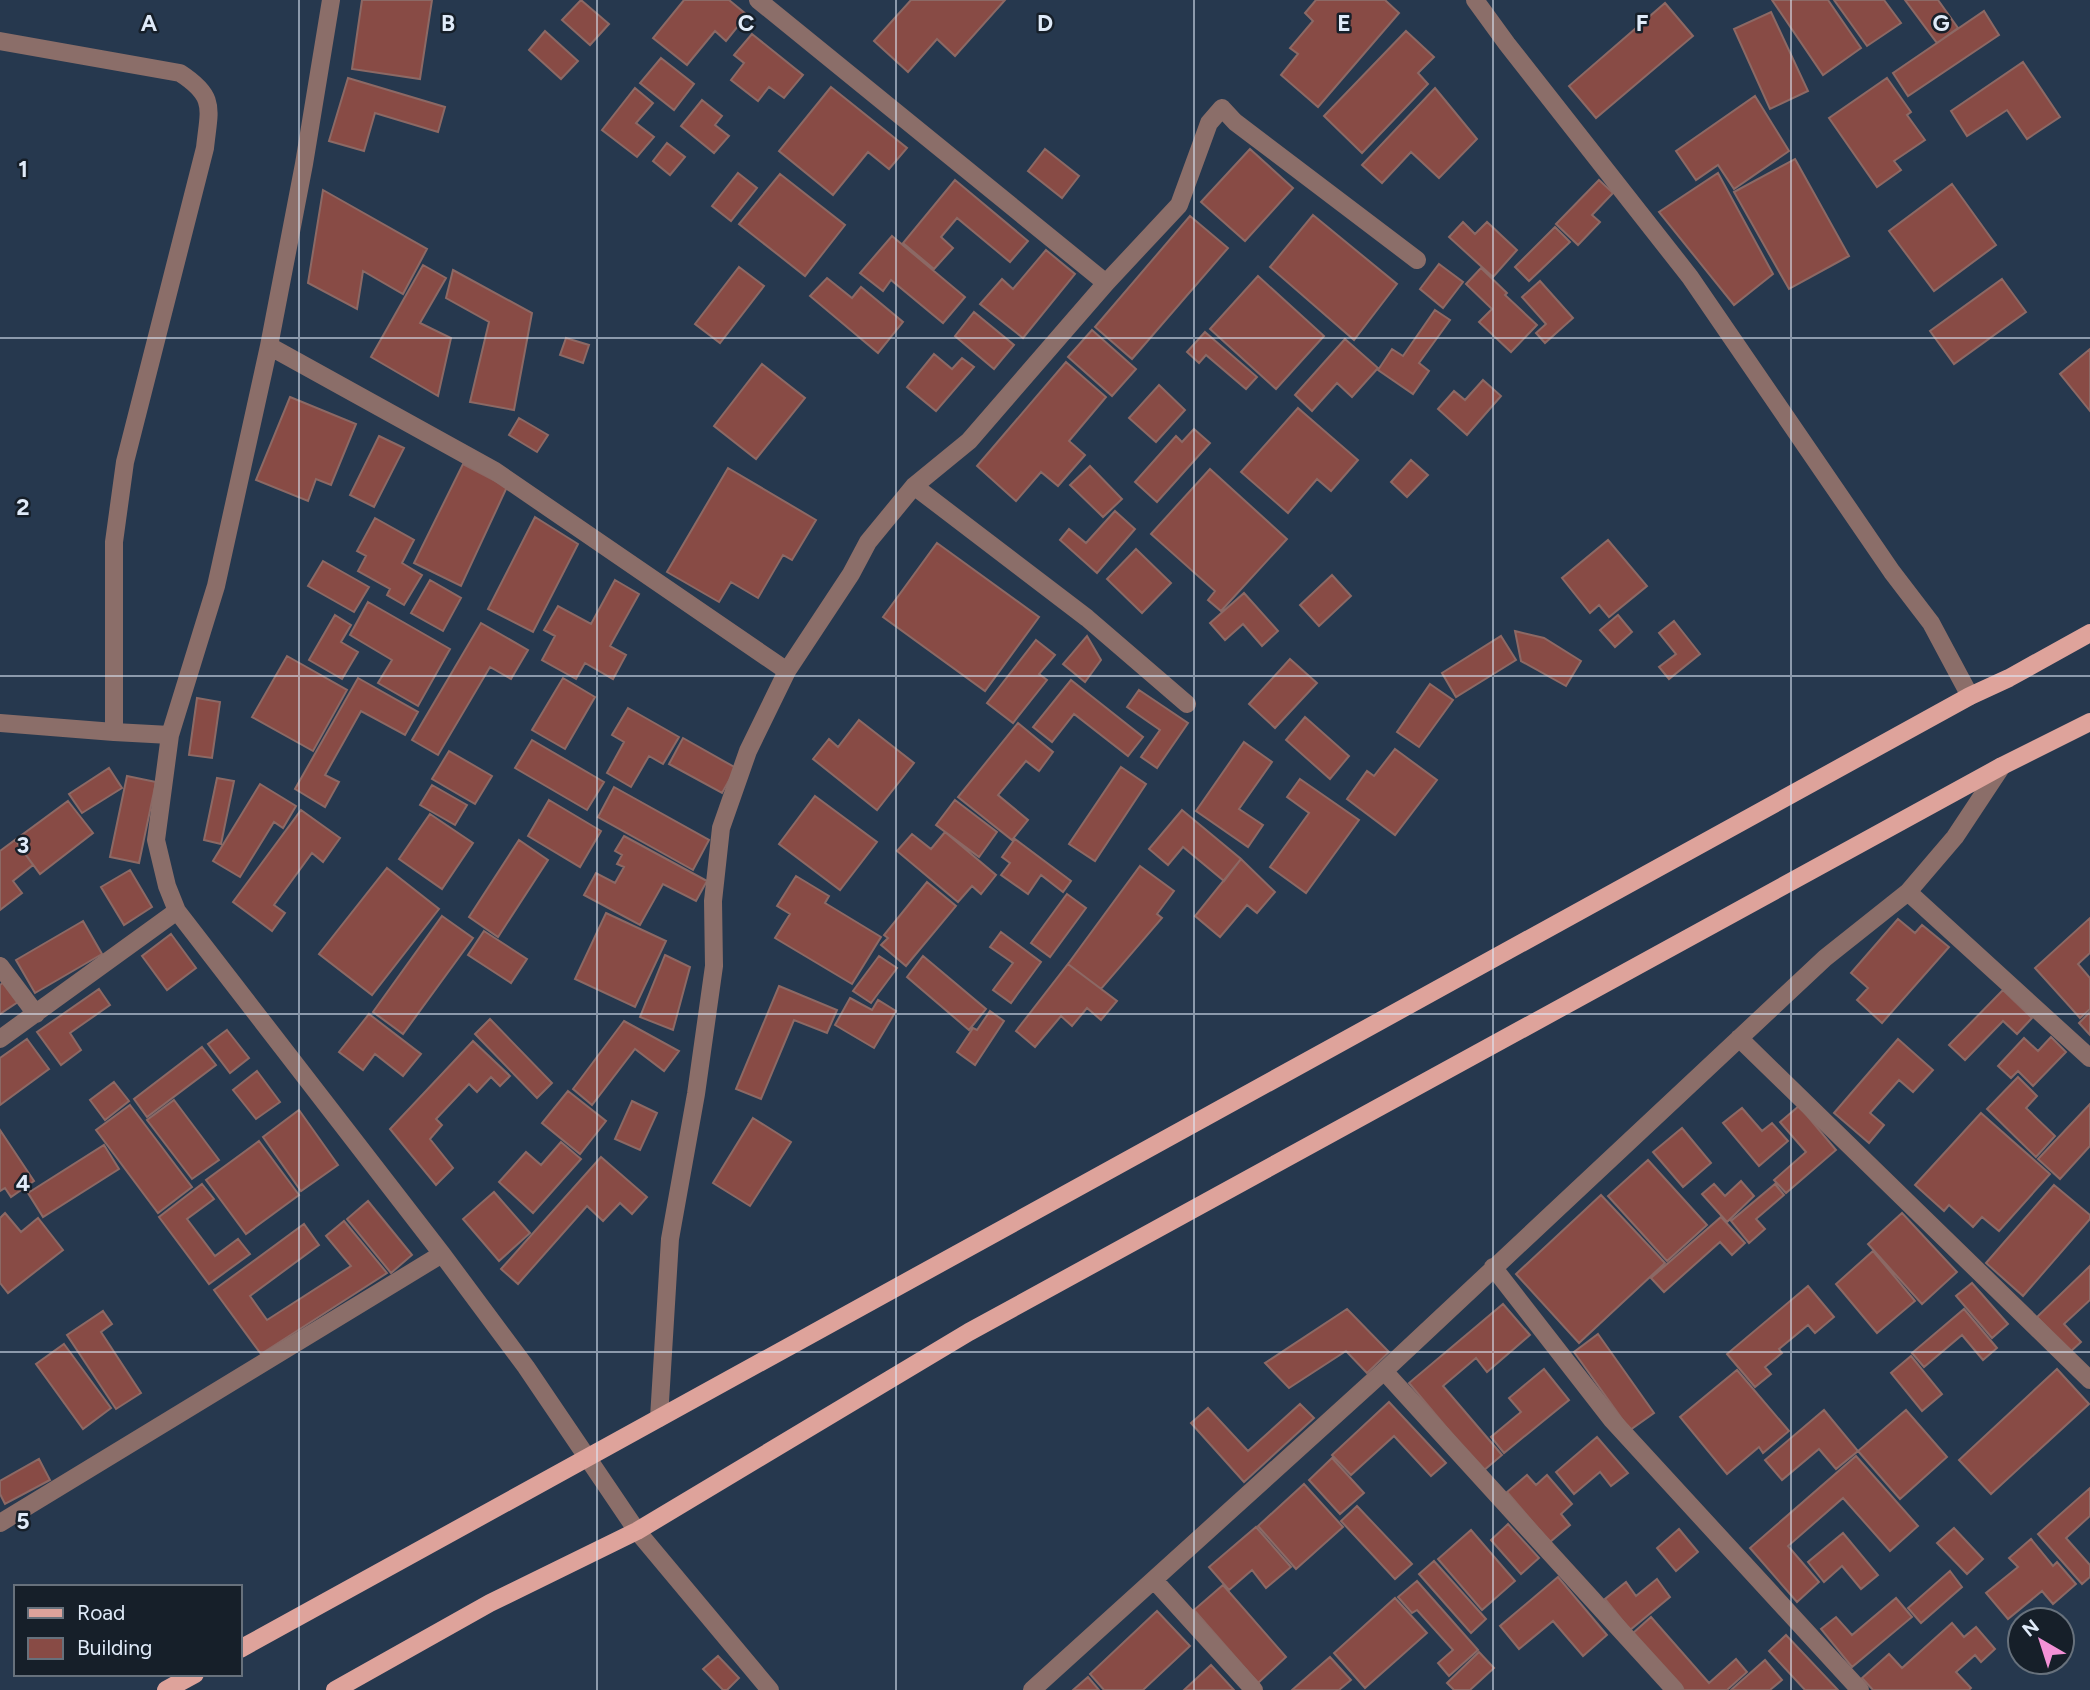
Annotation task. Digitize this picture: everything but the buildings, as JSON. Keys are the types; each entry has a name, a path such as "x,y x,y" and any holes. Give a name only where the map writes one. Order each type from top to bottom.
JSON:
{"main road":[{"path":"242,1649 1970,696 2009,678 2090,633"},
{"path":"335,1690 490,1603 637,1531 969,1332 2002,766 2090,723"},
{"path":"166,1690 191,1676"}],"street":[{"path":"331,0 304,164 269,345 216,586 170,735 156,840 167,886 177,911 527,1367 637,1531 770,1690"},
{"path":"758,0 1106,283"},
{"path":"1475,0 1690,278 1884,561 1931,624 1970,696"},
{"path":"0,41 180,72 198,87 210,105 205,148 125,462 114,542 114,732"},
{"path":"659,1418 670,1239 696,1094 714,966 713,901 721,828 748,751 787,671 851,574 868,542 915,486 969,441 1106,283 1179,205 1209,123 1223,108 1235,122 1417,260"},
{"path":"269,345 495,471 787,671"},
{"path":"915,486 1087,618 1187,704"},
{"path":"0,723 170,735"},
{"path":"1032,1690 1384,1371 1825,958 1908,892 1955,837 2002,766"},
{"path":"1908,892 2090,1058"},
{"path":"0,1039 177,911"},
{"path":"0,966 36,1014"},
{"path":"1739,1038 2090,1380"},
{"path":"0,1523 442,1254"},
{"path":"1493,1267 1612,1420 1860,1690"},
{"path":"1384,1371 1675,1690"},
{"path":"1154,1580 1254,1690"}]}
